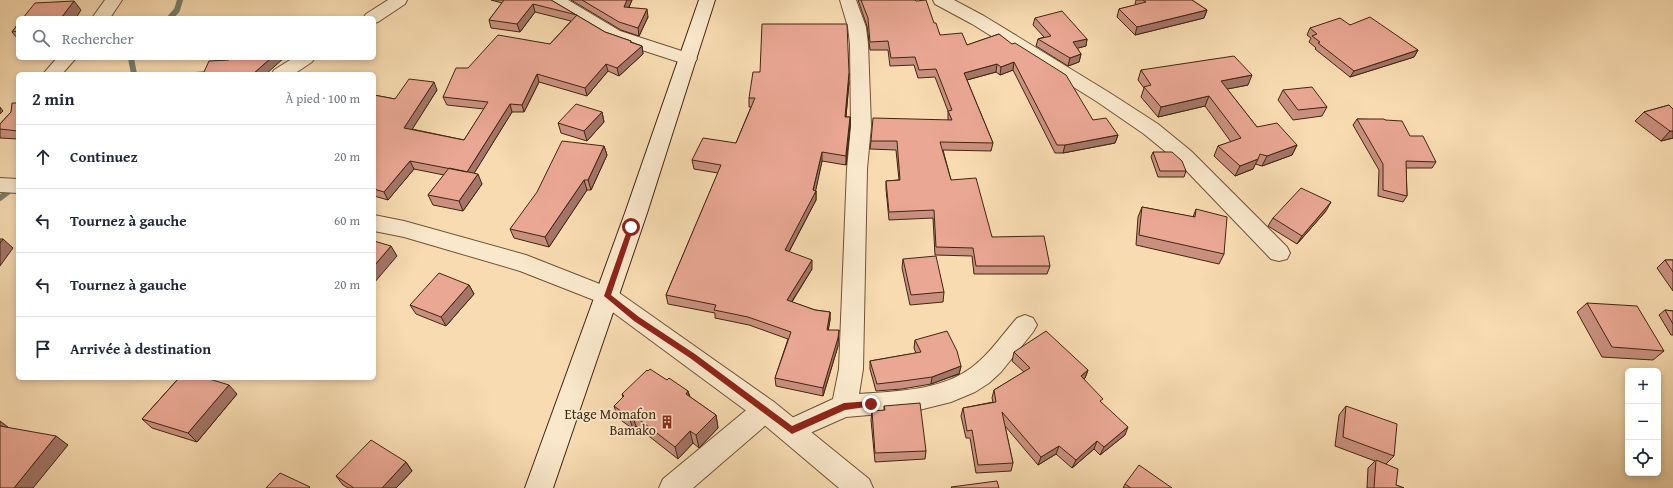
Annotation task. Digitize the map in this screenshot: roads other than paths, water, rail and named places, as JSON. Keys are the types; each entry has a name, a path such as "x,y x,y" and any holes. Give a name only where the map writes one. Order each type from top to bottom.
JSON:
{"street":[{"path":"102,16 114,0"},
{"path":"375,16 399,0"},
{"path":"556,0 614,35 688,59"},
{"path":"539,488 607,296 707,0"},
{"path":"844,406 852,369 854,250 857,169 861,126 861,75 859,44 857,27 848,0"},
{"path":"941,0 978,20 1103,97 1151,129 1184,156 1279,253"},
{"path":"54,72 65,60"},
{"path":"284,72 303,60"},
{"path":"376,223 404,229 526,264 607,296 792,430 859,488"},
{"path":"792,430 844,406 911,400 948,393 979,378 993,365 1025,325"},
{"path":"673,488 765,410"}],"waterway":[{"path":"172,16 177,10 180,0"},
{"path":"131,60 134,72"},
{"path":"0,198 16,186"}],"place":[{"name":"Etage Momafon Bamako","path":"667,422"}]}
